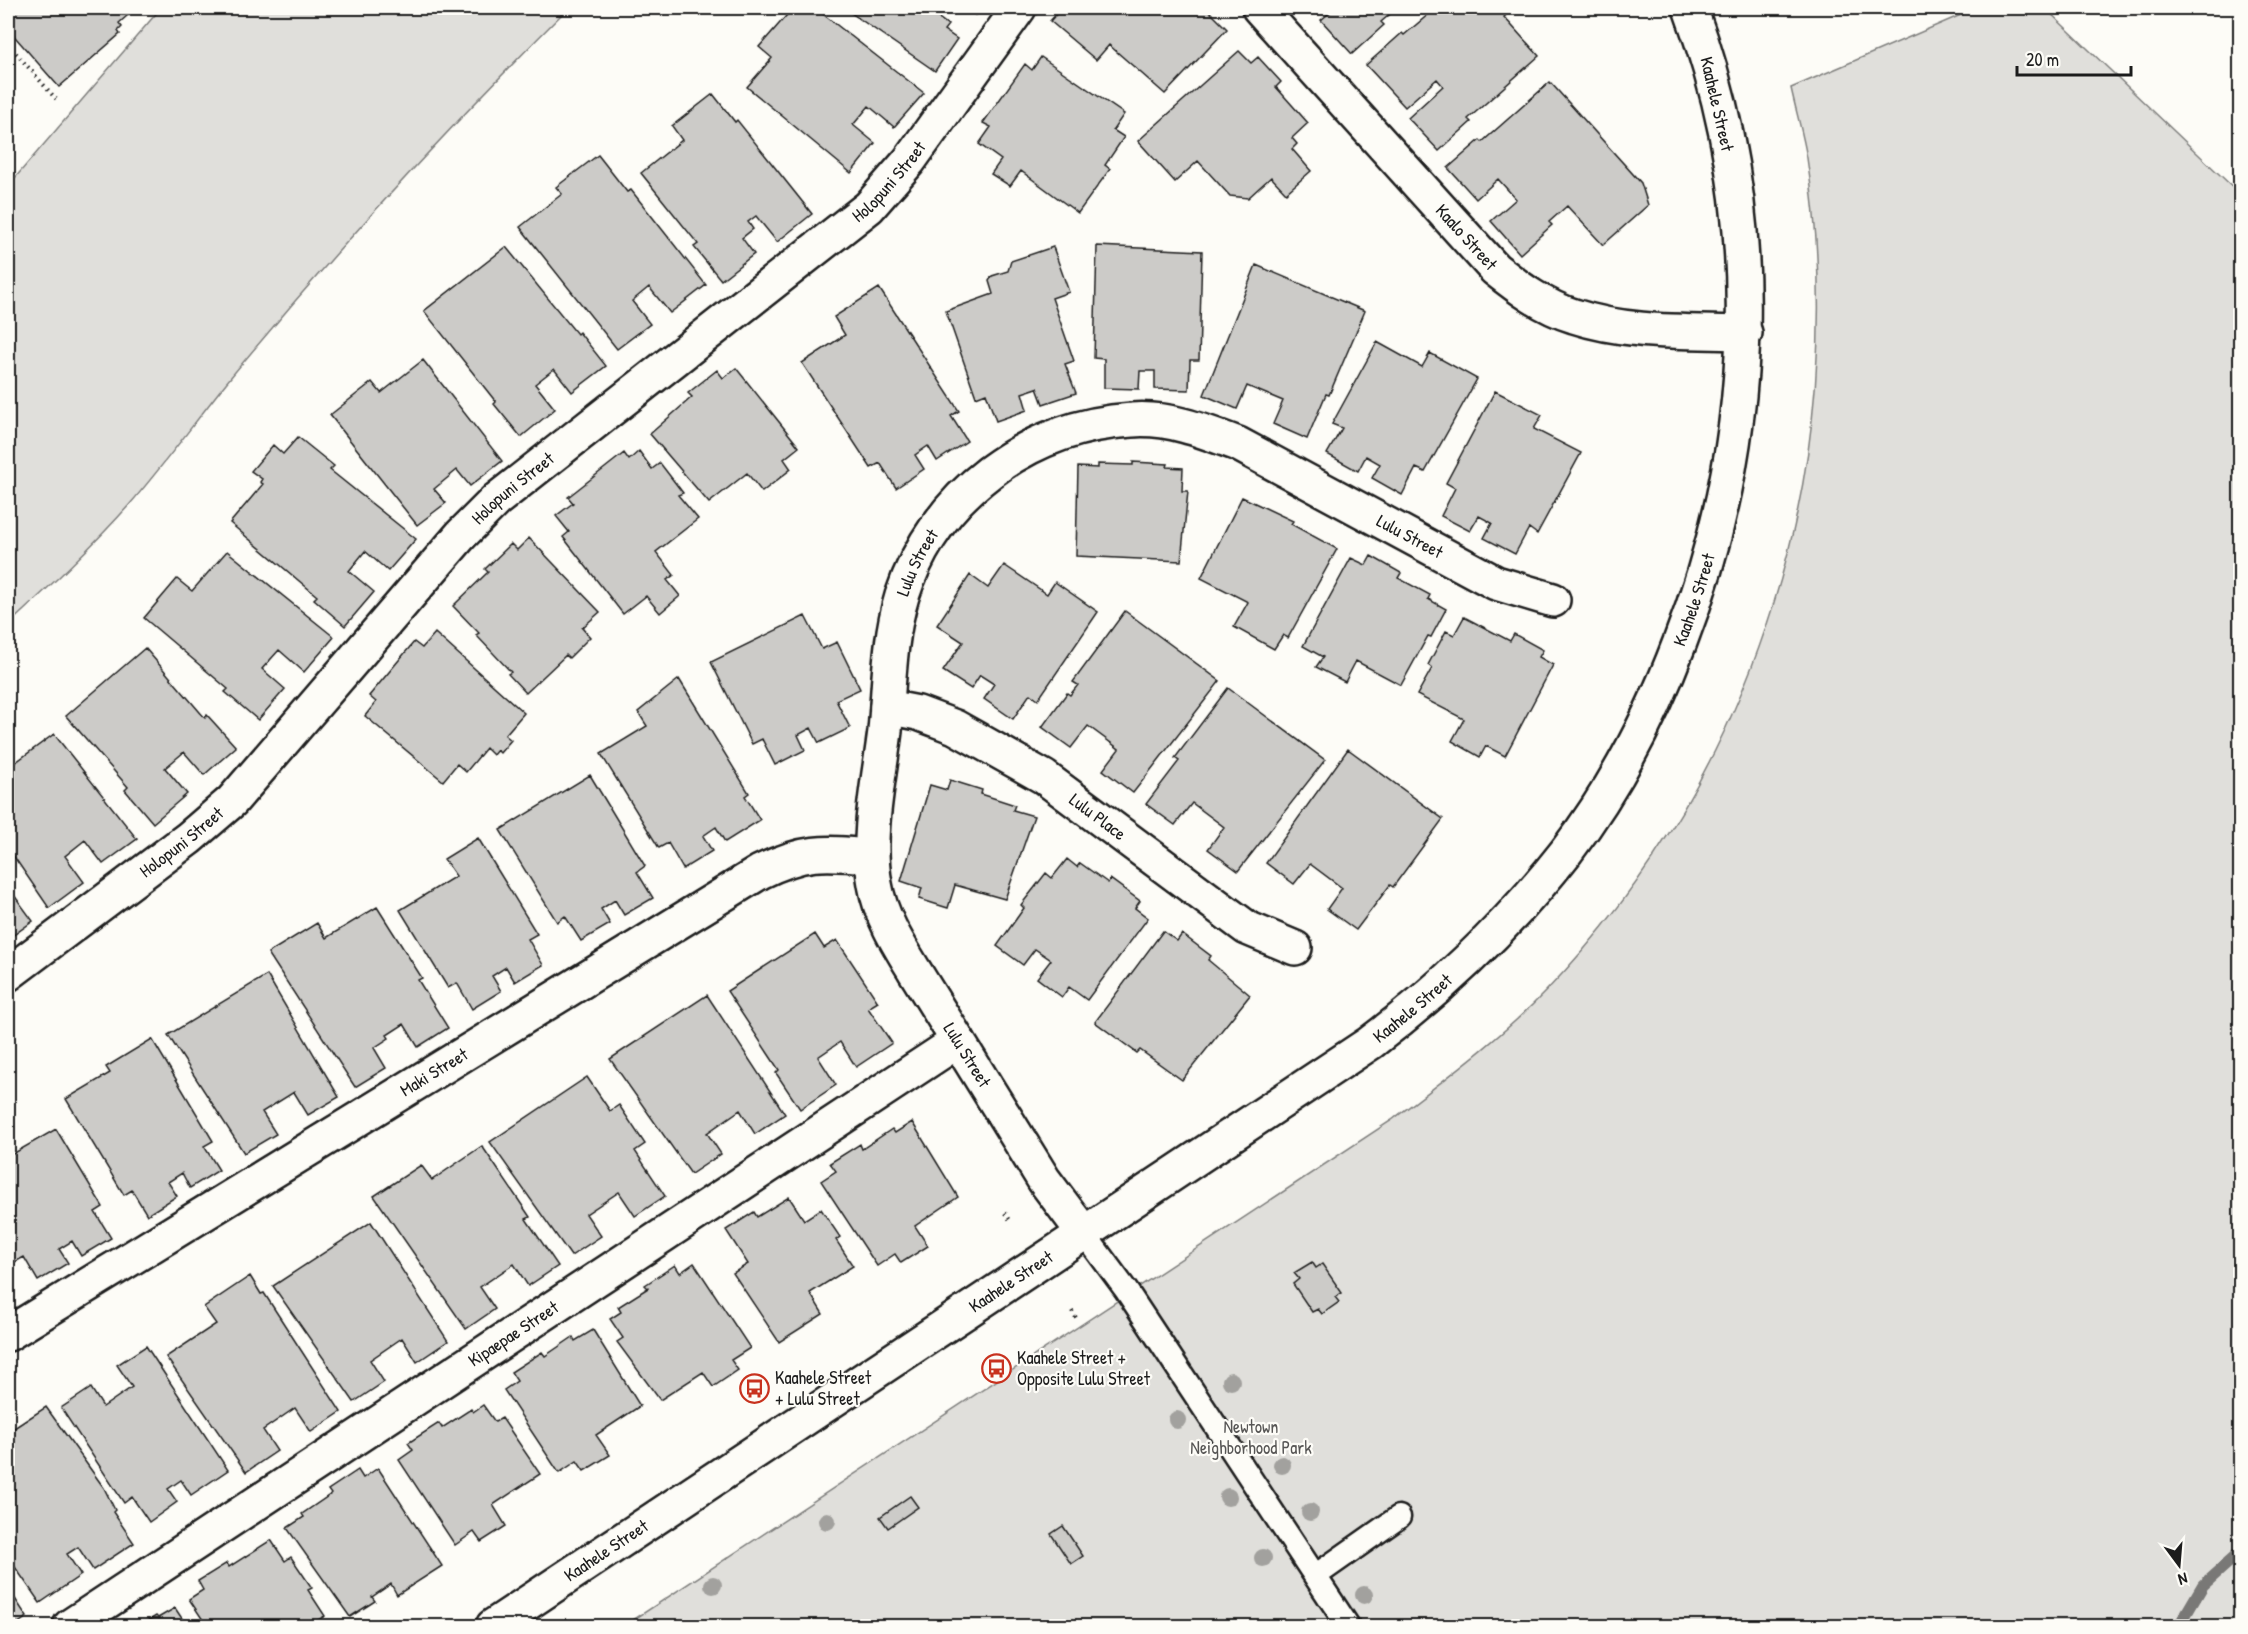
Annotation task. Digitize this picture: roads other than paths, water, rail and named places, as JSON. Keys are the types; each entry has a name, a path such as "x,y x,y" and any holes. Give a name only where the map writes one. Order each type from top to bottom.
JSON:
{"street":[{"name":"Holopuni Street","path":"8,974 219,813 253,778 461,535 496,500 869,207 903,170 1019,8"},
{"name":"Kaalo Street","path":"1259,8 1495,269 1518,287 1542,302 1573,316 1606,324 1745,333"},
{"name":"Kaahele Street","path":"493,1626 1370,1043 1425,1002 1478,953 1567,850 1607,792 1643,729 1696,602 1716,535 1731,467 1740,409 1745,333 1741,234 1735,186 1710,66 1690,8"},
{"name":"Lulu Street","path":"1083,1232 1044,1180 896,939 875,886 871,856 895,633 902,597 925,545 944,516 965,492 992,468 1024,448 1058,433 1133,419 1196,428 1238,444 1496,583 1553,600"},
{"name":"Lulu Place","path":"887,707 918,713 955,727 1044,777 1248,928 1295,948"},
{"name":"Maki Street","path":"8,1334 759,872 802,854 822,852 871,856"},
{"name":"Kipaepae Street","path":"70,1626 958,1041"}],"lane":[{"path":"1083,1232 1126,1290 1348,1626"},
{"path":"1315,1576 1399,1517"}],"waterway":[{"path":"2179,1626 2203,1585 2240,1552"}],"place":[{"name":"Kaahele Street + Opposite Lulu Street","path":"996,1368"},
{"name":"Kaahele Street + Lulu Street","path":"754,1388"}],"park label":[{"name":"Newtown Neighborhood Park","path":"1251,1437"}]}
